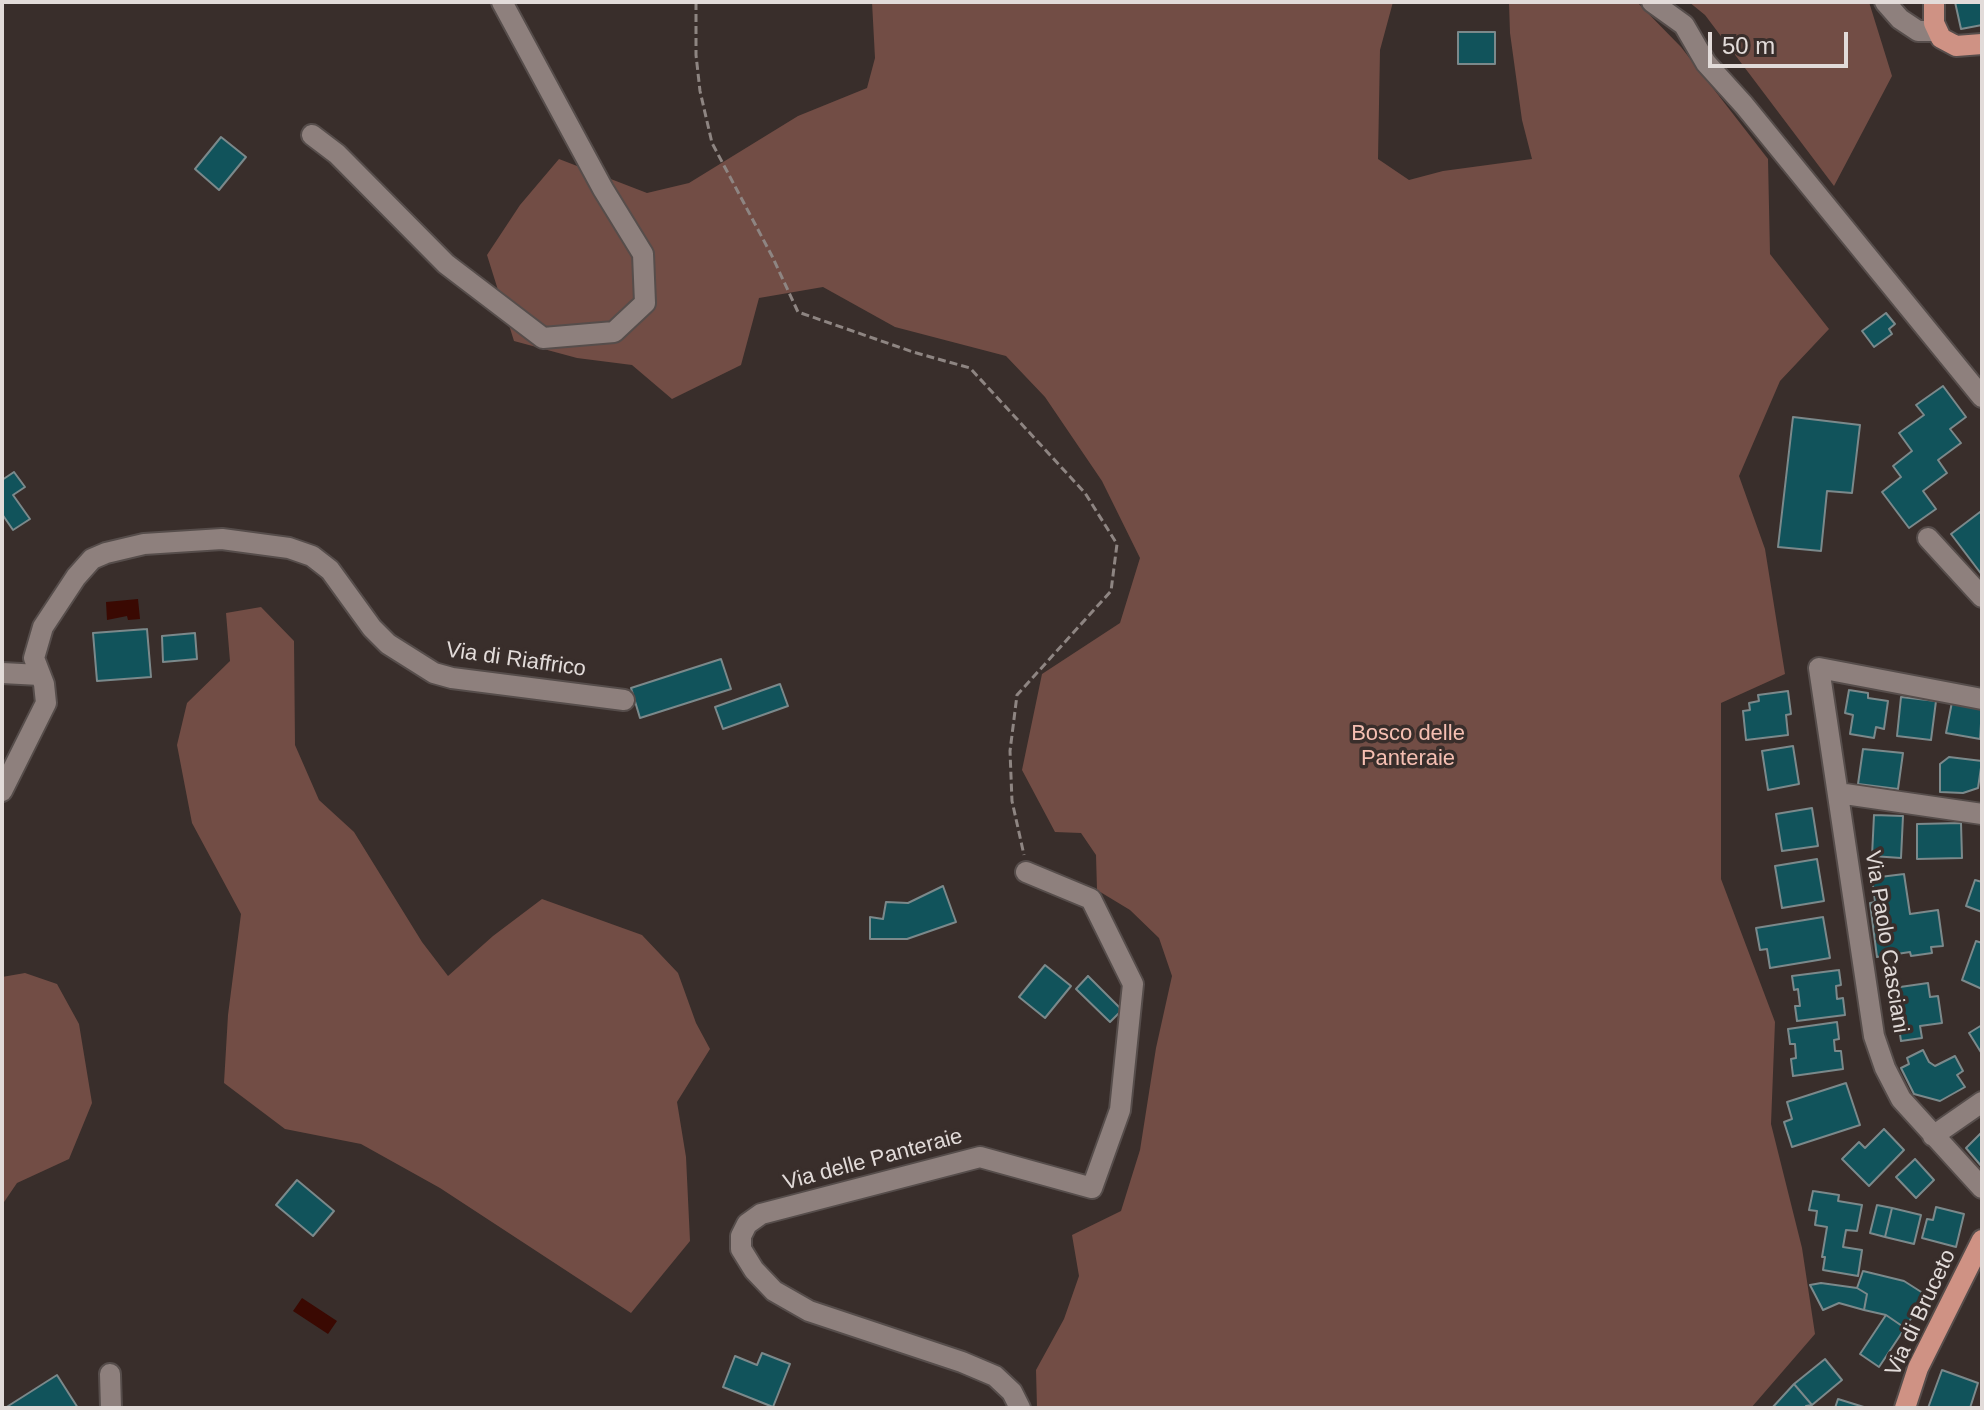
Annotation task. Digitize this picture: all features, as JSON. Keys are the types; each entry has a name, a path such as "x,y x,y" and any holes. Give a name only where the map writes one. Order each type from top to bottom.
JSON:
{"main road":[{"path":"1934,2 1935,31 1947,42 1956,46 1982,44"},
{"name":"Via di Bruceto","path":"1905,1408 1918,1368 1982,1240"}],"street":[{"path":"312,135 337,154 446,264 543,338 614,332 645,303 643,254 603,189 502,2"},
{"path":"1652,2 1684,25 1706,63 1744,105 1982,397"},
{"path":"1885,2 1900,19 1918,31 1935,31"},
{"path":"1928,538 1982,597"},
{"name":"Via di Riaffrico","path":"2,791 46,703 47,694 34,658 43,627 76,577 92,559 144,544 222,539 289,548 312,556 330,570 372,628 388,644 434,673 452,678 624,700"},
{"name":"Via Paolo Casciani","path":"1982,699 1819,668 1874,1036 1885,1068 1901,1099 1982,1188"},
{"path":"2,673 40,675"},
{"path":"1838,793 1982,814"},
{"name":"Via delle Panteraie","path":"1020,1408 1012,1392 995,1376 809,1311 774,1291 754,1270 741,1249 741,1236 747,1224 761,1214 980,1157 1092,1188 1120,1110 1133,984 1091,899 1026,872"},
{"path":"1933,1136 1982,1102"},
{"path":"110,1374 111,1408"}],"path":[{"path":"696,2 700,91 712,143 798,312 913,352 970,368 1085,493 1117,544 1111,591 1017,695 1010,751 1012,801 1022,838 1026,872"}],"green space":[{"name":"Bosco delle Panteraie","path":"872,2 1393,2 1380,50 1378,159 1409,180 1443,171 1532,159 1522,120 1510,33 1509,2 1637,2 1681,47 1768,159 1770,254 1829,329 1780,381 1739,476 1765,549 1785,674 1721,703 1721,879 1775,1022 1771,1124 1802,1248 1815,1334 1751,1408 1037,1408 1036,1370 1064,1319 1079,1276 1072,1235 1121,1211 1140,1150 1156,1048 1172,976 1159,938 1130,910 1097,890 1096,855 1081,833 1055,832 1022,770 1042,674 1120,623 1140,558 1102,481 1045,397 1006,356 895,327 823,287 759,298 741,365 672,399 632,365 577,358 514,341 487,255 520,205 559,159 647,193 689,183 798,116 867,88 875,58"},
{"path":"1689,2 1869,2 1892,76 1834,186 1705,15"},
{"path":"261,607 294,641 295,745 319,800 354,832 422,942 448,976 493,936 542,899 642,935 678,973 696,1023 710,1049 677,1102 686,1157 690,1241 631,1313 440,1188 361,1144 285,1129 224,1083 228,1015 241,914 192,823 177,745 187,703 230,661 226,613"},
{"path":"25,973 57,984 79,1024 92,1103 69,1159 17,1183 2,1205 2,977"}],"shaded area":[{"path":"138,599 140,619 128,620 127,616 107,620 106,602"},
{"path":"302,1298 337,1321 328,1334 293,1311"}],"building":[{"path":"1955,2 1982,2 1982,25 1961,29"},
{"path":"1458,32 1495,32 1495,64 1458,64"},
{"path":"221,137 246,157 219,190 195,169"},
{"path":"1886,313 1895,324 1889,329 1892,334 1874,347 1862,331"},
{"path":"1943,386 1966,417 1950,429 1961,443 1938,460 1947,473 1923,491 1936,509 1909,528 1882,492 1901,477 1893,466 1912,451 1899,433 1924,415 1916,405"},
{"path":"1793,417 1860,425 1852,493 1827,491 1821,551 1778,547"},
{"path":"14,472 25,487 13,495 30,519 13,530 2,514 2,480"},
{"path":"1980,512 1982,515 1982,575 1951,534"},
{"path":"147,629 151,677 97,681 93,633"},
{"path":"195,633 197,659 163,662 162,636"},
{"path":"721,659 731,689 640,718 631,688"},
{"path":"780,684 788,706 723,729 715,707"},
{"path":"1849,690 1868,693 1868,698 1888,701 1884,729 1876,727 1874,738 1850,734 1853,715 1845,713"},
{"path":"1788,691 1791,714 1786,715 1788,735 1746,740 1743,711 1750,710 1749,703 1759,701 1758,695"},
{"path":"1901,697 1936,701 1931,740 1897,736"},
{"path":"1952,702 1982,708 1980,739 1946,733"},
{"path":"1793,746 1799,784 1768,790 1762,751"},
{"path":"1863,749 1903,753 1898,789 1858,784"},
{"path":"1949,757 1982,761 1978,788 1963,793 1940,792 1940,764"},
{"path":"1812,808 1818,846 1782,851 1776,814"},
{"path":"1874,815 1903,816 1901,858 1872,856"},
{"path":"1961,823 1962,858 1917,859 1917,824"},
{"path":"1817,859 1824,901 1782,908 1775,866"},
{"path":"1904,874 1910,914 1938,910 1943,946 1931,947 1932,953 1911,956 1910,952 1877,957 1870,903 1875,902 1872,878"},
{"path":"1975,880 1982,882 1982,912 1966,906"},
{"path":"943,886 956,922 907,939 870,939 870,917 883,919 886,902 908,903"},
{"path":"1823,917 1830,958 1770,968 1767,949 1760,950 1756,928"},
{"path":"1976,941 1982,943 1982,989 1962,980"},
{"path":"1045,965 1071,986 1045,1018 1019,997"},
{"path":"1839,970 1841,985 1836,986 1837,999 1843,998 1845,1015 1797,1021 1795,1006 1800,1006 1798,989 1794,990 1792,976"},
{"path":"1088,976 1122,1010 1110,1022 1076,989"},
{"path":"1928,983 1930,997 1938,996 1942,1023 1920,1026 1922,1038 1901,1041 1893,988"},
{"path":"1837,1022 1839,1039 1834,1040 1835,1051 1841,1051 1843,1069 1793,1076 1791,1059 1796,1058 1795,1044 1790,1044 1788,1029"},
{"path":"1982,1025 1982,1054 1969,1033"},
{"path":"1923,1050 1935,1066 1955,1056 1963,1071 1957,1075 1965,1087 1940,1101 1914,1094 1901,1068 1909,1064 1907,1058"},
{"path":"1846,1083 1860,1125 1792,1147 1784,1122 1792,1119 1787,1102"},
{"path":"1884,1129 1904,1150 1869,1186 1842,1159 1859,1142 1865,1148"},
{"path":"1982,1132 1982,1167 1966,1148"},
{"path":"1915,1159 1934,1180 1916,1198 1896,1177"},
{"path":"297,1180 334,1211 313,1236 276,1205"},
{"path":"1813,1191 1839,1195 1838,1201 1862,1205 1857,1231 1846,1230 1843,1247 1862,1250 1858,1276 1823,1270 1827,1227 1815,1225 1817,1211 1809,1210"},
{"path":"1877,1205 1892,1208 1885,1237 1870,1233"},
{"path":"1936,1207 1964,1214 1956,1247 1922,1238 1927,1219 1933,1220"},
{"path":"1892,1208 1921,1215 1914,1244 1885,1237"},
{"path":"1863,1271 1904,1281 1926,1295 1905,1328 1886,1315 1864,1310 1867,1294 1857,1288"},
{"path":"1821,1283 1857,1288 1867,1294 1864,1310 1839,1303 1823,1310 1810,1285"},
{"path":"1886,1315 1905,1328 1879,1367 1860,1354"},
{"path":"762,1353 790,1364 773,1407 723,1387 735,1356 757,1365"},
{"path":"1825,1359 1842,1380 1812,1405 1794,1384"},
{"path":"1942,1370 1978,1383 1970,1408 1928,1408"},
{"path":"57,1375 78,1408 5,1408"},
{"path":"1794,1384 1812,1405 1806,1406 1809,1408 1772,1408"},
{"path":"1838,1399 1867,1408 1835,1408"}]}
